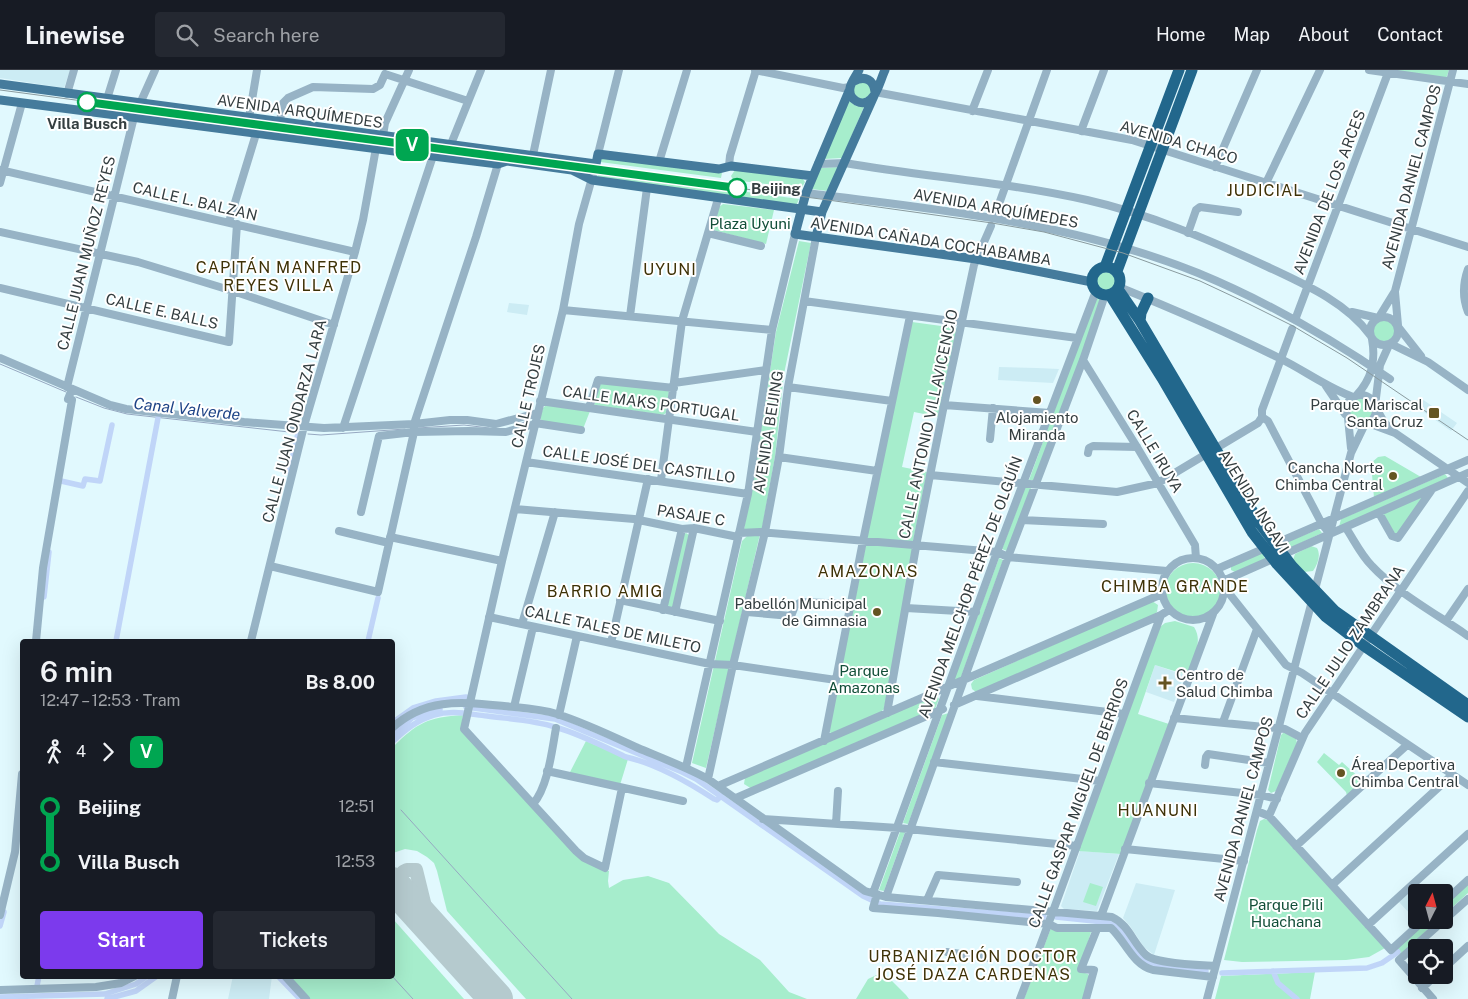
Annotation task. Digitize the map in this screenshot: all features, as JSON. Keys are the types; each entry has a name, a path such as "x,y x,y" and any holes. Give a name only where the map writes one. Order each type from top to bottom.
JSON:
{"highway":[{"path":"1117,271 1105,266 1098,269 1105,288 1120,280 1117,271 1137,215 1179,70"},
{"path":"1105,266 1125,210 1192,70"},
{"name":"AVENIDA INGAVI","path":"1105,288 1140,321 1211,451"},
{"name":"AVENIDA INGAVI","path":"1105,288 1260,524 1269,546 1312,604 1326,617 1468,705"},
{"path":"1140,321 1141,313 1148,298"},
{"name":"AVENIDA INGAVI","path":"1278,558 1367,642 1468,717"}],"main road":[{"name":"AVENIDA BEIJING","path":"796,232 806,193 858,70"},
{"name":"AVENIDA BEIJING","path":"817,235 822,212 885,70"},
{"path":"859,78 867,78 873,84 875,94 868,102 860,103 853,99 851,86 859,78"},
{"name":"AVENIDA ARQUÍMEDES","path":"0,84 596,164"},
{"name":"AVENIDA ARQUÍMEDES","path":"0,100 498,164 507,161 572,170 592,180 822,212"},
{"path":"598,154 719,169 728,166 813,176"},
{"name":"CALLE TROJES","path":"596,164 598,154"},
{"name":"AVENIDA CAÑADA COCHABAMBA","path":"796,232 978,256 1105,288"}],"street":[{"path":"67,94 74,70"},
{"path":"107,99 116,70"},
{"name":"CALLE JUAN MUÑOZ REYES","path":"36,639 43,568 58,489 70,388 99,254 134,117 155,70"},
{"path":"250,118 257,70"},
{"path":"383,136 385,123 409,70"},
{"path":"451,144 481,70"},
{"path":"533,155 551,70"},
{"name":"CALLE TROJES","path":"598,154 619,70"},
{"path":"659,162 688,70"},
{"path":"728,166 756,70 842,88 851,86"},
{"path":"972,111 988,70"},
{"name":"CALLE ANTONIO VILLAVICENCIO","path":"887,713 930,475 978,256 1048,70"},
{"path":"1081,130 1104,70"},
{"path":"1216,167 1257,70"},
{"path":"1266,183 1320,70"},
{"path":"1369,70 1468,84"},
{"name":"AVENIDA DANIEL CAMPOS","path":"1379,317 1395,291 1453,70"},
{"path":"280,121 283,103 288,98 313,87 373,89 380,85 384,72 405,81 468,101"},
{"name":"AVENIDA DE LOS ARCES","path":"1295,320 1388,74"},
{"name":"AVENIDA CHACO","path":"875,94 1132,140 1468,247"},
{"path":"0,182 22,103"},
{"path":"233,291 233,223 256,134"},
{"name":"CALLE JUAN ONDARZA LARA","path":"252,639 304,426 355,252 363,220 376,148"},
{"path":"343,428 433,156"},
{"path":"818,164 845,163 1006,185 1088,200 1125,210 1252,259 1308,287 1348,311 1380,345 1390,345 1428,362"},
{"path":"270,566 378,592 414,428 498,164"},
{"name":"CALLE TROJES","path":"533,804 464,729 502,561 563,310 579,224 596,164"},
{"name":"CALLE L. BALZAN","path":"2,171 355,252"},
{"path":"630,316 647,188"},
{"name":"AVENIDA ARQUÍMEDES","path":"806,193 992,222 1045,228 1113,245 1197,273 1267,305 1318,333 1390,379"},
{"path":"661,480 682,321 718,199"},
{"path":"1188,233 1196,210 1200,207 1238,212"},
{"path":"0,232 138,262 334,325"},
{"name":"AVENIDA BEIJING","path":"686,767 748,494 772,330 796,232"},
{"path":"708,233 761,246"},
{"name":"AVENIDA BEIJING","path":"708,779 765,532 779,457 788,387 817,235"},
{"path":"1468,269 1464,285 1468,312"},
{"name":"CALLE E. BALLS","path":"0,288 229,342 233,291"},
{"name":"AVENIDA CAÑADA COCHABAMBA","path":"1105,288 1148,298 1206,322 1281,358 1323,383 1354,396"},
{"name":"AVENIDA MELCHOR PÉREZ DE OLGUÍN","path":"1049,924 873,908 875,895 898,828 997,552 1077,338 1105,288"},
{"name":"AVENIDA MELCHOR PÉREZ DE OLGUÍN","path":"886,897 1008,557 1083,360 1105,288"},
{"name":"AVENIDA DANIEL CAMPOS","path":"1395,291 1398,328"},
{"path":"804,301 962,324 1077,338"},
{"path":"563,310 772,330"},
{"path":"1348,311 1392,319 1412,346 1428,362 1468,390"},
{"path":"824,741 862,541 910,316"},
{"path":"1366,424 1374,417 1376,407 1376,370 1371,337 1372,324 1379,317"},
{"path":"1395,434 1366,424 1356,424 1347,417 1346,407 1376,370 1390,345 1398,337 1398,328"},
{"path":"930,475 1117,492 1158,483 1258,423 1262,417 1262,410 1292,329"},
{"path":"0,358 70,388 126,409 244,422 324,428 414,428 496,433 535,424 581,430"},
{"name":"CALLE IRUYA","path":"1083,360 1195,545 1196,558"},
{"path":"589,408 598,380 674,385 766,370"},
{"name":"AVENIDA CAÑADA COCHABAMBA","path":"1323,383 1347,417"},
{"path":"788,387 892,401"},
{"path":"1354,396 1368,396 1373,401 1384,422 1395,434 1468,483"},
{"name":"CALLE MAKS PORTUGAL","path":"540,401 757,432"},
{"path":"944,405 1050,413"},
{"path":"990,440 993,408"},
{"path":"361,512 379,436 459,420 496,424 537,413"},
{"path":"1262,417 1268,420 1322,524 1330,534"},
{"name":"AVENIDA DANIEL CAMPOS","path":"1347,417 1351,453"},
{"name":"AVENIDA DANIEL CAMPOS","path":"1207,999 1351,453 1356,440 1366,424"},
{"path":"1088,453 1089,448 1093,446 1137,447"},
{"path":"779,457 877,471"},
{"path":"1217,569 1468,460"},
{"name":"CALLE JOSÉ DEL CASTILLO","path":"526,462 748,494"},
{"path":"1224,584 1310,543 1468,473"},
{"path":"611,643 648,479"},
{"path":"1379,513 1392,536 1398,538 1432,489"},
{"name":"CALLE JULIO ZAMBRANA","path":"1269,816 1302,738 1468,491"},
{"path":"1339,499 1344,505 1354,510"},
{"name":"PASAJE C","path":"515,509 639,520 682,529 694,528 739,535 765,532 917,544 997,552 1008,557 1167,571"},
{"path":"522,624 555,512"},
{"path":"1022,520 1103,524"},
{"path":"675,612 694,528"},
{"path":"1346,528 1368,561 1378,572 1468,636"},
{"path":"663,610 682,529"},
{"path":"339,531 502,561"},
{"path":"1310,543 1318,545 1325,554"},
{"path":"1213,614 1193,621 1177,617 1169,610 1162,594 1162,584 1167,571 1179,561 1196,558 1208,562 1217,569 1224,584 1286,665 1302,672 1407,745 1468,784"},
{"path":"1101,916 1213,614 1222,602 1224,584"},
{"path":"1446,621 1468,589"},
{"path":"718,786 1162,594"},
{"path":"620,600 720,621"},
{"path":"746,612 791,616 795,606 801,602 850,604"},
{"path":"906,608 976,612"},
{"path":"736,798 1161,616 1169,610"},
{"name":"CALLE GASPAR MIGUEL DE BERRIOS","path":"1020,999 1054,913 1124,714 1161,616"},
{"name":"CALLE TALES DE MILETO","path":"489,617 710,664 733,665 836,680"},
{"path":"1141,624 1150,631 1152,639"},
{"path":"514,707 533,627"},
{"path":"1223,722 1257,629"},
{"path":"559,715 577,636"},
{"path":"976,696 1124,714"},
{"path":"395,726 407,716 439,704 514,707 559,715 686,767 708,779 865,890 875,895 1112,917 1120,921 1139,948 1151,959 1215,966"},
{"path":"1174,718 1286,729 1302,738"},
{"path":"556,728 548,771 540,793 533,804 576,851 584,858 605,868 622,788"},
{"path":"1296,846 1407,745"},
{"path":"1205,765 1208,754 1269,763"},
{"path":"934,762 1100,781"},
{"path":"548,771 683,801"},
{"path":"1332,885 1452,774"},
{"path":"1149,784 1261,795 1277,799"},
{"path":"836,824 838,792"},
{"path":"0,914 14,852 20,794"},
{"path":"1257,811 1269,816 1391,950 1414,929"},
{"path":"763,819 910,829 1077,846"},
{"path":"1368,925 1468,834"},
{"path":"1125,849 1244,861"},
{"path":"927,900 938,875 1017,882"},
{"path":"1453,894 1468,880"},
{"path":"1433,999 1399,960 1468,899"},
{"path":"1049,924 1057,928 1111,928 1135,960 1144,968 1213,977"},
{"path":"1086,999 1094,970 1081,969 1097,929"},
{"path":"1453,960 1468,946"},
{"path":"947,952 989,958"},
{"path":"0,990 96,987 121,983 129,979"},
{"path":"172,999 176,979"},
{"path":"288,979 306,999"},
{"path":"1422,988 1426,984"}],"shaded area":[{"path":"0,70 70,70 64,88 0,78"},
{"path":"509,303 529,305 527,315 507,312"},
{"path":"999,367 1059,369 1053,383 998,380"},
{"path":"1419,397 1457,423 1451,431 1414,405"},
{"name":"Centro de Salud Chimba","path":"1155,665 1184,675 1174,702 1146,692"},
{"path":"1080,851 1119,854 1097,911 1064,909 1061,906"},
{"path":"1136,883 1175,890 1154,955 1144,947 1123,918"},
{"path":"1408,894 1408,912 1399,902"},
{"path":"232,979 272,979 269,999 228,999"}],"green space":[{"path":"1384,70 1449,70 1446,79"},
{"path":"867,82 872,89 870,95 862,100 854,95 854,86 855,84"},
{"path":"849,101 856,106 864,107 842,158 824,159"},
{"path":"601,157 722,173 721,178 600,162"},
{"path":"838,167 828,191 811,189 820,168"},
{"path":"735,170 802,178 805,182 800,188 733,180 731,176"},
{"path":"598,172 799,199 796,206 597,178"},
{"name":"Plaza Uyuni","path":"723,204 774,210 766,244 713,230 719,207"},
{"path":"799,241 811,243 784,374 775,457 762,529 744,529 776,332"},
{"path":"1102,272 1110,272 1115,277 1113,288 1102,290 1097,285 1097,277"},
{"path":"1096,297 1102,302 1034,480 1029,480"},
{"path":"1384,320 1392,323 1395,331 1392,339 1384,342 1376,339 1373,331 1376,323"},
{"path":"912,322 957,329 939,417 914,412 902,467 927,472 913,542 867,538 872,506"},
{"path":"602,383 669,391 666,413 663,415 594,405"},
{"path":"1361,397 1366,398 1372,404 1372,414 1366,420 1361,421 1356,420 1350,414 1349,409 1350,404 1356,398"},
{"path":"546,405 590,411 583,429 542,421 540,418"},
{"path":"1385,456 1421,477 1374,498 1371,463 1378,457"},
{"path":"1445,474 1448,478 1339,527 1341,519"},
{"path":"1025,488 1031,488 1007,551 1002,549"},
{"path":"1422,496 1422,499 1398,535 1395,534 1383,514"},
{"path":"1319,529 1322,533 1286,550 1282,544"},
{"path":"684,534 689,535 673,607 671,608 666,604"},
{"path":"760,534 706,768 692,763 742,541 747,536"},
{"name":"Parque Amazonas","path":"866,544 911,547 913,550 889,684 884,709 880,713 831,734 829,730"},
{"path":"1311,546 1317,548 1318,560 1313,571 1304,572 1293,560 1295,554"},
{"path":"1259,553 1263,553 1265,559 1235,572 1231,570 1231,566"},
{"path":"999,558 1003,560 961,677 956,680 954,679"},
{"path":"1193,563 1204,565 1213,571 1219,580 1221,591 1219,602 1213,611 1204,617 1193,619 1182,617 1173,611 1167,602 1165,591 1167,580 1173,571 1182,565"},
{"path":"1152,601 1158,605 1157,612 1154,615 976,692 972,689 971,684 974,680"},
{"path":"1175,621 1194,627 1198,639 1196,651 1187,675 1155,665 1138,714 1169,724 1121,854 1078,851 1160,627 1165,623"},
{"path":"933,695 939,699 935,709 752,789 744,784 745,777"},
{"path":"949,713 908,824 903,823 942,715"},
{"path":"463,715 461,730 579,857 609,871 609,888 623,880 648,876 669,883 719,934 760,960 789,992 807,999 526,999 447,911 434,863 417,851 405,849 395,852 395,745 416,727 441,717"},
{"path":"1284,732 1296,739 1297,743 1276,791 1271,793 1268,790 1281,735"},
{"path":"586,741 628,759 620,785 569,774"},
{"name":"Área Deportiva Chimba Central","path":"1324,753 1339,765 1342,762 1363,781 1347,796 1346,792 1317,762"},
{"name":"Parque Pili Huachana","path":"1264,819 1269,820 1385,948 1369,957 1346,960 1242,962 1224,960 1257,830 1260,821"},
{"path":"900,832 905,832 884,891 879,890"},
{"path":"1468,882 1468,893 1453,907 1453,896"},
{"path":"1090,883 1103,887 1096,906 1083,902"},
{"path":"395,921 464,999 310,999 292,979 395,979"},
{"path":"1051,928 1091,932 1079,971 1088,974 1089,977 1083,999 1024,999"},
{"path":"1417,929 1428,929 1417,939 1408,939 1408,948 1400,955 1395,949"},
{"path":"883,972 909,999 856,999 868,979"},
{"name":"Parque Pili Huachana","path":"1315,972 1310,999 1215,999 1221,976"}],"waterway":[{"name":"Canal Valverde","path":"0,364 66,392"},
{"name":"Canal Valverde","path":"76,397 104,408 127,414 298,433"},
{"path":"116,639 158,418"},
{"name":"Canal Valverde","path":"515,426 529,420"},
{"path":"61,481 83,486 85,479 100,481 112,425"},
{"name":"Canal Valverde","path":"418,428 464,425 489,428"},
{"name":"Canal Valverde","path":"308,434 321,435 405,429"},
{"path":"289,472 298,433"},
{"path":"44,597 49,552"},
{"path":"368,639 378,598"},
{"path":"395,721 413,708 436,701 466,697"},
{"path":"466,707 555,719 682,772 696,779 863,896 880,904 1044,917"},
{"path":"395,733 412,718 440,709"},
{"path":"395,740 428,717 447,713 530,721 573,733 626,757 661,769 714,799 717,800 721,796"},
{"path":"401,810 572,999"},
{"path":"0,926 4,912"},
{"path":"1056,917 1113,923 1124,932 1137,953 1150,963 1168,968 1206,971"},
{"path":"1222,973 1367,968 1382,963 1398,952"},
{"path":"1273,971 1278,983 1297,999"},
{"path":"37,986 38,979"},
{"path":"0,997 105,994 136,984 143,979"},
{"path":"107,999 136,991 153,979"},
{"path":"281,979 300,999"},
{"path":"395,979 413,999"}],"taxiway":[{"path":"403,872 416,870 430,927"}],"runway":[{"path":"395,887 496,999"}],"tram line":[{"path":"0,90 828,200 1044,232 1123,253 1200,281 1247,303 1293,326 1347,358 1468,440"},
{"name":"V","path":"87,102 737,188"}],"place":[{"name":"Villa Busch","path":"87,102"},
{"name":"Beijing","path":"737,188"},
{"name":"Alojamiento Miranda","path":"1037,400"},
{"name":"Parque Mariscal Santa Cruz","path":"1434,413"},
{"name":"Cancha Norte Chimba Central","path":"1393,476"},
{"name":"Pabellón Municipal de Gimnasia","path":"877,612"},
{"name":"Centro de Salud Chimba","path":"1165,683"},
{"name":"Área Deportiva Chimba Central","path":"1341,773"}],"district":[{"name":"JUDICIAL","path":"1265,190"},
{"name":"UYUNI","path":"670,269"},
{"name":"CAPITÁN MANFRED REYES VILLA","path":"279,276"},
{"name":"AMAZONAS","path":"868,571"},
{"name":"CHIMBA GRANDE","path":"1175,586"},
{"name":"BARRIO AMIG","path":"605,591"},
{"name":"HUANUNI","path":"1158,810"},
{"name":"URBANIZACIÓN DOCTOR JOSÉ DAZA CARDENAS","path":"973,965"}]}
